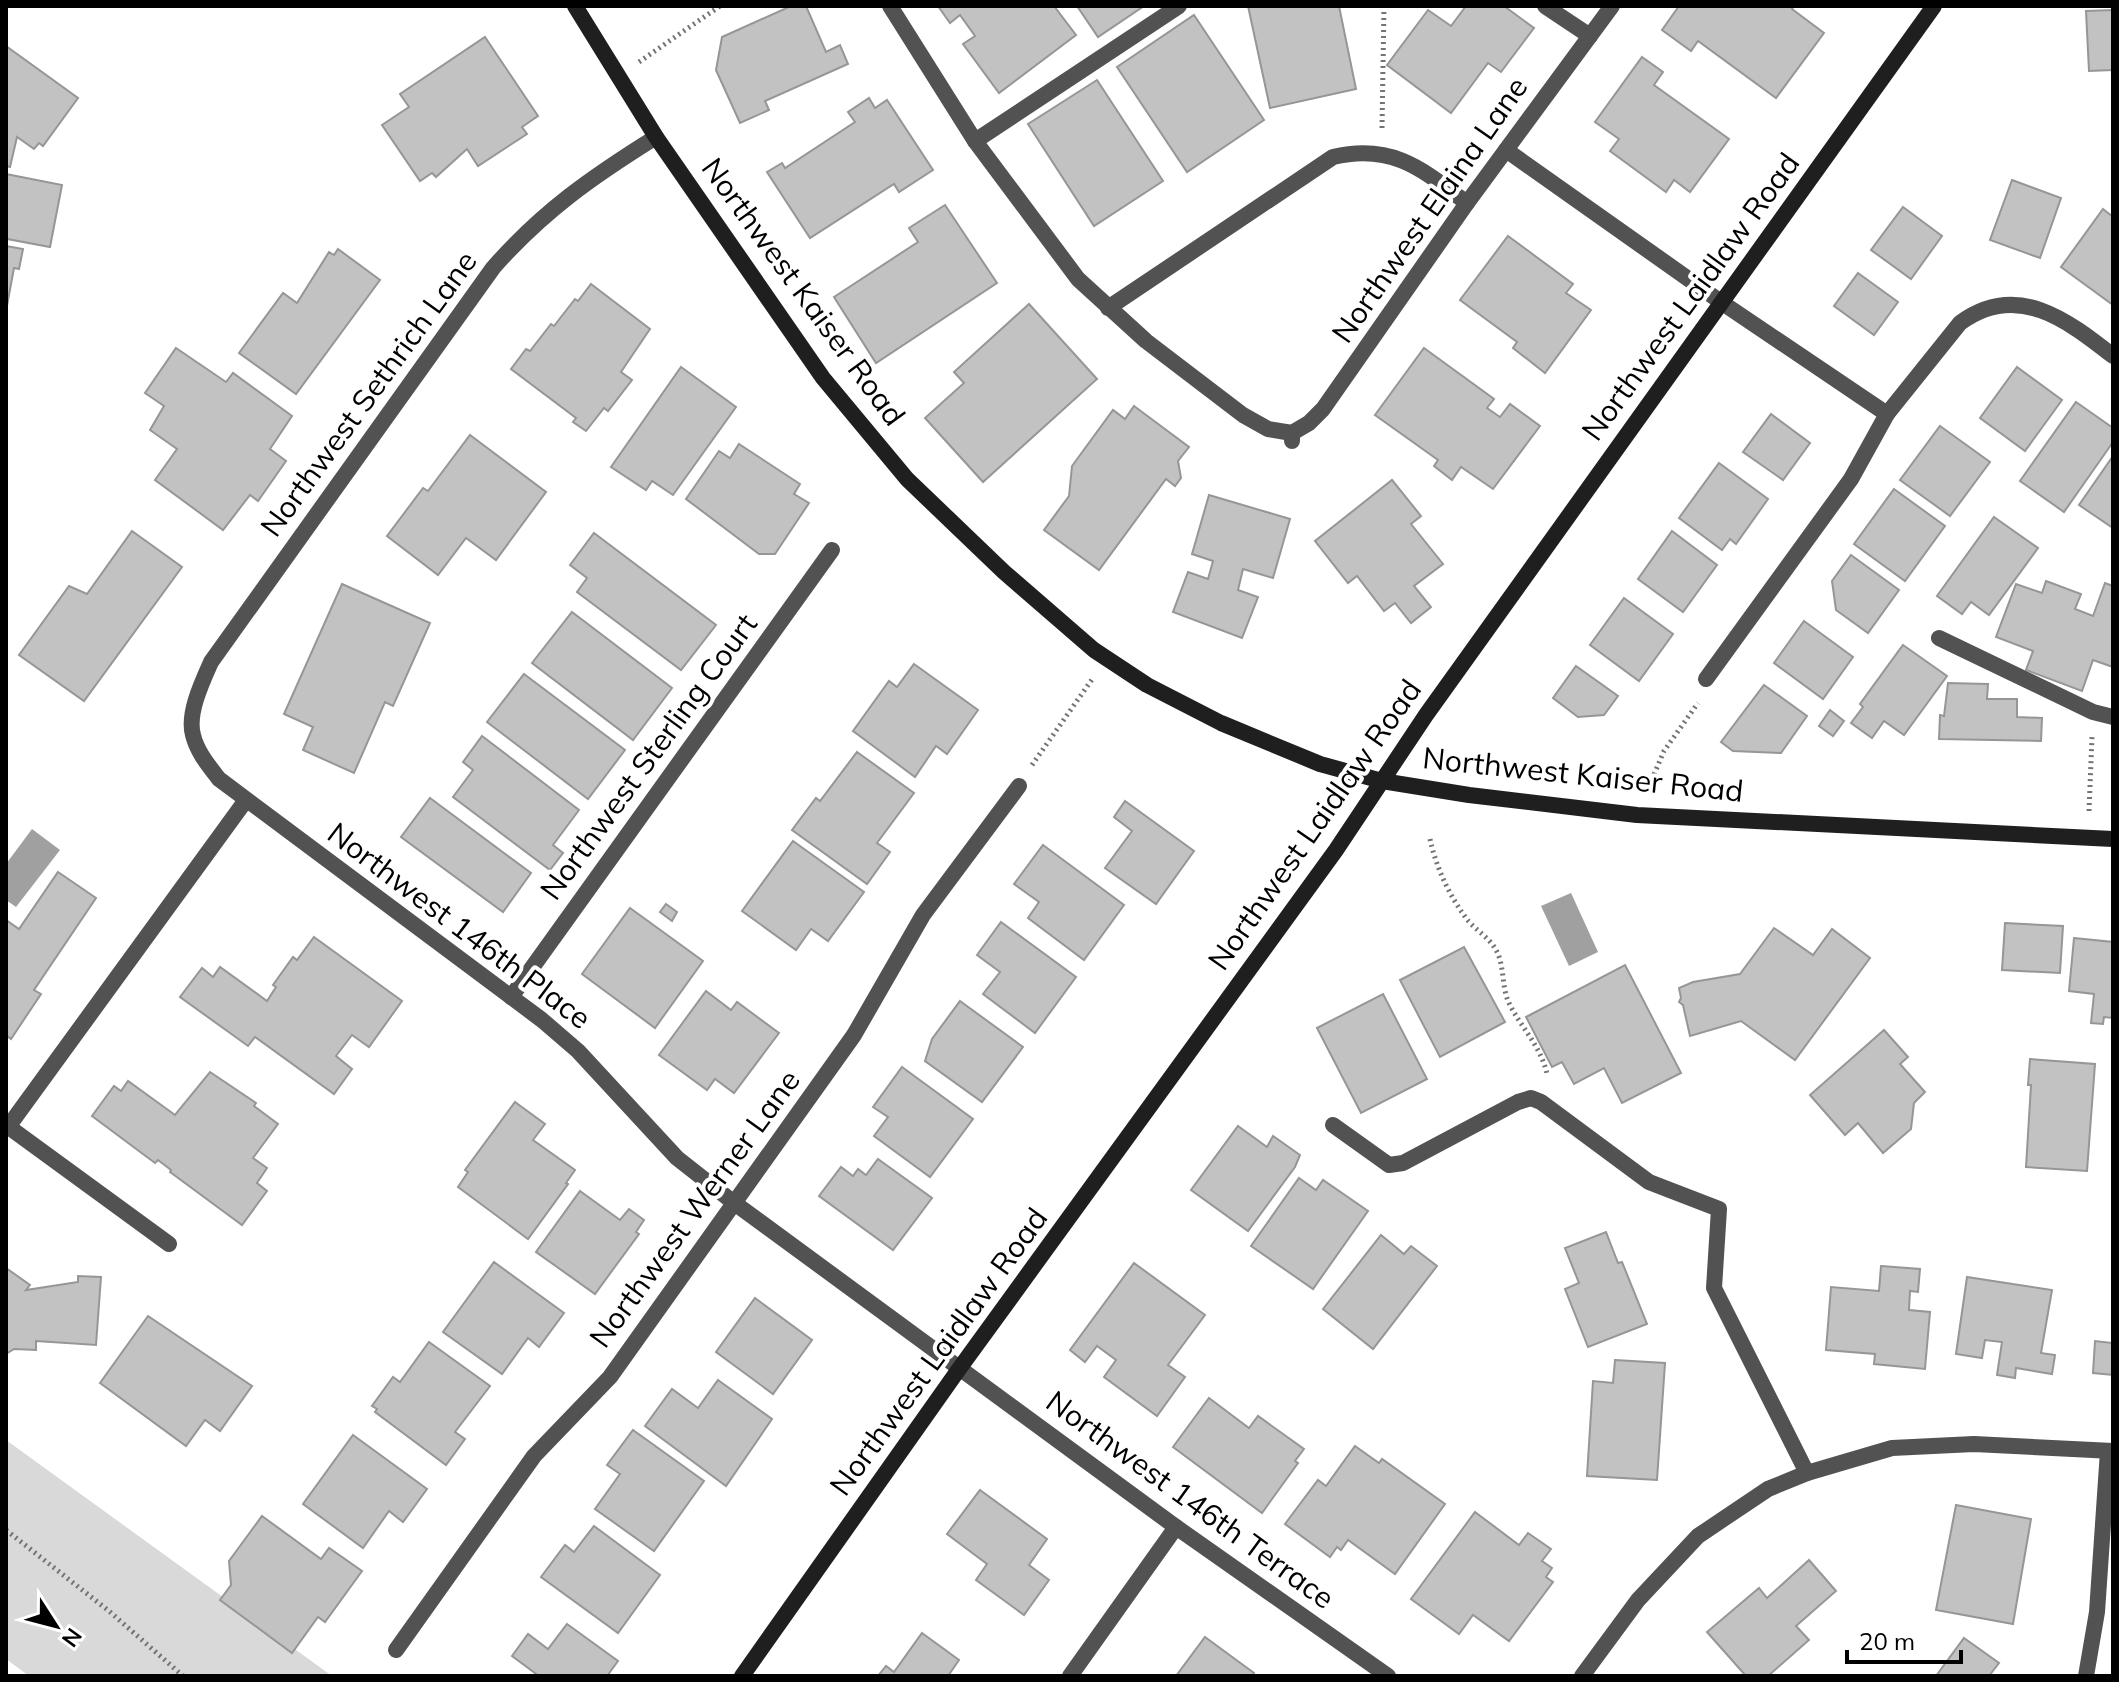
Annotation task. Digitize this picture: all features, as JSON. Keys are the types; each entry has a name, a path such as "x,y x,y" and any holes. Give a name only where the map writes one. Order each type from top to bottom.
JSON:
{"main road":[{"name":"Northwest Kaiser Road","path":"575,6 656,137 823,378 907,479 1004,572 1094,650 1147,685 1221,723 1320,764 1382,781 1525,803 1637,815 2113,839"},
{"name":"Northwest Laidlaw Road","path":"742,1676 959,1369 1336,850 1426,715 1934,6"}],"street":[{"path":"890,6 975,141 1056,253 1108,308 1333,157 1356,151 1382,153 1424,170 1467,203"},
{"path":"975,141 1179,6"},
{"path":"1545,6 1590,36"},
{"name":"Northwest Elaina Lane","path":"1108,308 1243,415 1268,429 1292,437 1323,409 1467,203 1612,6"},
{"name":"Northwest Sethrich Lane","path":"192,734 197,692 211,662 493,268 555,205 591,177 656,137"},
{"path":"1506,150 1721,302 1887,414"},
{"path":"1706,679 1851,479 1887,414 1960,323 1975,312 2005,305 2035,307 2059,317 2113,356"},
{"name":"Northwest Sterling Court","path":"511,997 832,550"},
{"path":"1939,638 2093,712 2113,717"},
{"name":"Northwest 146th Place","path":"192,734 219,779 511,997 578,1051 677,1158 959,1369"},
{"name":"Northwest Werner Lane","path":"396,1650 534,1456 610,1377 854,1035 923,915 1019,786"},
{"path":"169,1244 7,1126 246,800"},
{"path":"1333,1125 1389,1165 1403,1163 1531,1098 1541,1102 1649,1182 1719,1209 1714,1288 1807,1473"},
{"name":"Northwest 146th Terrace","path":"959,1369 1388,1676"},
{"path":"1582,1676 1638,1600 1698,1536 1768,1489 1807,1473 1892,1448 1974,1444 2110,1451 2097,1612 2086,1676"},
{"path":"1070,1676 1176,1527"}],"path":[{"path":"618,76 720,6"},
{"path":"1382,153 1384,6"},
{"path":"1019,786 1049,738 1108,658"},
{"path":"1637,815 1664,751 1703,694 1706,679"},
{"path":"2087,838 2093,712"},
{"path":"1430,839 1436,866 1466,918 1495,947 1501,963 1503,987 1511,1006 1542,1055 1547,1073 1541,1102"},
{"path":"6,1530 109,1611 183,1676"}],"shaded area":[{"path":"32,829 60,850 16,907 6,900 6,864"},
{"path":"1571,893 1598,952 1569,966 1541,906"},
{"path":"6,1440 332,1676 29,1676 6,1659"}],"building":[{"path":"791,6 806,6 826,52 840,45 848,64 765,101 769,110 740,123 716,70 722,37"},
{"path":"938,6 1054,6 1076,35 999,93 963,44 975,36 960,15 950,23"},
{"path":"1077,6 1144,6 1098,37"},
{"path":"1248,6 1339,6 1356,89 1270,108"},
{"path":"1466,6 1504,6 1534,28 1501,72 1488,63 1451,113 1387,65 1428,10 1451,26"},
{"path":"1679,6 1794,6 1792,9 1824,33 1776,98 1698,41 1691,51 1662,30"},
{"path":"2113,10 2113,70 2089,71 2086,11"},
{"path":"1194,15 1264,120 1187,172 1117,67"},
{"path":"485,37 538,116 522,127 527,134 478,166 467,149 436,177 432,173 420,181 382,125 409,107 400,94"},
{"path":"6,46 78,98 43,146 39,143 34,149 17,137 10,167 6,166"},
{"path":"1642,57 1663,72 1654,85 1729,139 1690,192 1674,180 1666,192 1610,151 1619,139 1595,122"},
{"path":"1097,80 1163,181 1094,226 1028,124"},
{"path":"869,98 875,108 887,100 933,170 899,192 894,184 810,238 767,172 782,163 785,168 855,122 848,112"},
{"path":"6,174 62,185 50,247 7,239 6,243"},
{"path":"2012,180 2061,198 2040,258 1990,240"},
{"path":"945,205 997,283 876,363 834,297 918,242 909,228"},
{"path":"1903,207 1942,236 1911,279 1871,250"},
{"path":"2103,209 2113,217 2113,305 2061,267"},
{"path":"1508,236 1573,284 1566,293 1591,310 1545,373 1513,348 1517,342 1460,300"},
{"path":"6,246 23,249 19,269 14,268 6,311"},
{"path":"338,249 380,280 296,394 239,353 283,293 297,303 329,252 334,255"},
{"path":"1858,273 1898,302 1874,335 1834,306"},
{"path":"591,284 650,329 621,372 632,380 608,411 604,408 586,431 573,422 576,418 511,369 526,349 530,351 551,324 554,326"},
{"path":"1029,304 1097,379 983,482 925,418 964,383 954,372"},
{"path":"176,348 226,382 233,373 292,416 270,449 286,461 258,501 250,495 223,530 155,480 177,449 150,430 164,406 145,393"},
{"path":"1424,348 1494,399 1487,408 1500,417 1510,404 1540,426 1493,489 1461,467 1452,480 1434,466 1438,460 1375,415"},
{"path":"681,367 736,407 673,495 652,481 646,490 611,467"},
{"path":"2017,367 2062,400 2025,451 1980,418"},
{"path":"2076,402 2113,428 2113,442 2064,512 2020,481"},
{"path":"1134,406 1189,447 1178,461 1181,478 1175,486 1166,479 1099,570 1044,530 1069,496 1072,466 1113,410 1125,419"},
{"path":"1771,414 1810,443 1783,480 1743,452"},
{"path":"1940,426 1990,462 1950,516 1900,480"},
{"path":"470,435 546,492 496,560 466,538 438,575 387,536 423,488 428,491"},
{"path":"739,444 800,484 794,494 809,503 775,554 759,554 686,499 719,451 730,458"},
{"path":"2113,456 2113,528 2079,505"},
{"path":"1719,463 1768,499 1736,544 1730,539 1722,550 1679,518"},
{"path":"1392,480 1421,516 1411,524 1443,564 1414,586 1431,607 1411,623 1395,603 1384,611 1357,576 1348,583 1315,541"},
{"path":"1894,489 1945,526 1905,581 1854,544"},
{"path":"1209,495 1290,519 1273,578 1243,569 1238,590 1258,597 1242,638 1173,612 1188,572 1208,579 1213,561 1192,554"},
{"path":"1994,517 2038,548 1989,615 1971,602 1962,614 1937,596"},
{"path":"132,531 182,567 84,701 19,655 69,586 87,594"},
{"path":"1672,531 1717,565 1683,612 1638,579"},
{"path":"594,533 716,625 681,670 577,592 587,578 570,565"},
{"path":"1851,555 1899,590 1868,633 1836,610 1832,581"},
{"path":"2046,581 2081,594 2075,609 2093,616 2105,583 2113,586 2113,667 2093,660 2082,691 2026,670 2033,651 1996,637 2016,584 2042,593"},
{"path":"342,584 430,623 393,706 385,702 354,773 303,750 313,727 284,714"},
{"path":"1624,598 1673,634 1639,681 1590,645"},
{"path":"572,612 672,688 633,740 532,663"},
{"path":"1804,621 1853,657 1823,699 1774,663"},
{"path":"1903,645 1947,676 1904,735 1884,721 1872,738 1851,723 1863,707 1860,704"},
{"path":"914,664 978,710 947,754 936,746 915,777 853,731 889,681 897,687"},
{"path":"1576,666 1618,696 1604,715 1578,717 1553,698"},
{"path":"524,674 625,750 588,799 487,722"},
{"path":"1948,683 1988,684 1987,699 2017,699 2017,717 2042,718 2041,741 1939,739 1940,715 1944,716"},
{"path":"1764,685 1807,716 1781,753 1733,751 1721,742"},
{"path":"1830,710 1844,721 1833,736 1819,726"},
{"path":"482,736 579,810 553,845 563,853 550,870 453,797 473,770 463,762"},
{"path":"857,752 914,793 877,843 890,852 867,884 792,830 816,798 820,801"},
{"path":"430,798 531,873 503,912 401,837"},
{"path":"1125,801 1194,851 1156,904 1105,868 1132,831 1114,817"},
{"path":"793,841 864,892 828,941 811,929 796,950 742,911"},
{"path":"1043,845 1124,905 1084,960 1028,918 1039,902 1014,884"},
{"path":"58,872 96,898 34,990 41,994 11,1039 6,1035 6,920 19,929"},
{"path":"666,904 677,912 672,921 660,912"},
{"path":"630,908 703,961 655,1028 582,974"},
{"path":"1001,922 1076,977 1035,1033 983,994 1000,972 977,955"},
{"path":"2005,923 2063,926 2060,973 2002,970"},
{"path":"1774,928 1813,955 1832,929 1870,958 1795,1060 1741,1021 1690,1036 1683,1005 1679,1002 1679,988 1693,982 1740,974"},
{"path":"314,937 402,1001 369,1047 352,1035 336,1056 352,1069 334,1094 255,1037 248,1046 180,997 202,968 213,977 220,967 267,1001 276,987 273,985 293,957 297,960"},
{"path":"2074,938 2113,942 2113,1018 2104,1017 2103,1024 2091,1023 2094,994 2069,991"},
{"path":"1464,947 1505,1022 1440,1057 1400,980"},
{"path":"1625,965 1681,1073 1622,1103 1604,1068 1574,1084 1562,1062 1552,1067 1526,1017"},
{"path":"706,991 731,1010 737,1002 779,1033 734,1093 715,1079 707,1090 659,1055"},
{"path":"1383,994 1427,1079 1361,1113 1317,1028"},
{"path":"960,1001 1023,1047 982,1102 925,1061 932,1039"},
{"path":"1884,1030 1908,1057 1900,1064 1925,1092 1914,1103 1911,1129 1883,1153 1858,1123 1845,1135 1810,1095"},
{"path":"2030,1059 2095,1064 2087,1171 2026,1167"},
{"path":"902,1067 973,1119 930,1177 874,1136 888,1117 873,1107"},
{"path":"210,1072 256,1103 254,1106 278,1124 253,1158 267,1168 257,1183 267,1191 242,1225 158,1160 155,1163 92,1116 114,1086 121,1091 128,1081 175,1115"},
{"path":"515,1102 545,1124 533,1140 575,1170 528,1239 458,1187 468,1172 465,1170"},
{"path":"1238,1126 1267,1147 1273,1136 1300,1155 1295,1167 1248,1231 1191,1190"},
{"path":"878,1159 932,1198 893,1250 819,1196 841,1167 853,1176 858,1169 866,1175"},
{"path":"1299,1178 1316,1190 1323,1180 1368,1211 1313,1289 1251,1246"},
{"path":"580,1191 620,1220 629,1209 644,1220 636,1232 639,1234 595,1294 536,1252"},
{"path":"1606,1232 1618,1263 1622,1262 1647,1324 1588,1347 1565,1289 1579,1283 1565,1248"},
{"path":"1381,1235 1404,1254 1411,1246 1437,1266 1373,1349 1323,1309"},
{"path":"494,1262 564,1313 539,1347 528,1338 502,1374 443,1332"},
{"path":"1134,1263 1205,1315 1168,1365 1185,1377 1157,1416 1104,1377 1116,1360 1097,1346 1085,1362 1070,1350"},
{"path":"1881,1266 1920,1269 1918,1292 1910,1291 1909,1310 1930,1312 1925,1369 1874,1364 1875,1354 1826,1350 1831,1287 1879,1291"},
{"path":"6,1268 30,1285 26,1290 78,1282 78,1276 101,1277 96,1345 36,1341 36,1350 14,1349 6,1354"},
{"path":"1967,1277 2052,1290 2041,1353 2055,1355 2052,1374 2016,1368 2015,1378 1997,1375 2002,1342 1985,1340 1982,1358 1956,1354"},
{"path":"755,1298 812,1340 773,1394 716,1352"},
{"path":"148,1316 252,1386 220,1431 205,1420 186,1446 100,1383"},
{"path":"2113,1334 2113,1375 2093,1373 2095,1341 2112,1343"},
{"path":"429,1342 490,1386 455,1432 465,1439 446,1465 375,1412 377,1409 372,1406 393,1377 400,1382"},
{"path":"1615,1360 1665,1363 1657,1480 1587,1476 1593,1381 1613,1383"},
{"path":"718,1380 772,1419 726,1486 645,1426 672,1389 698,1408"},
{"path":"1209,1398 1249,1428 1258,1416 1304,1449 1295,1461 1298,1463 1262,1513 1173,1447"},
{"path":"633,1430 704,1481 654,1551 595,1509 620,1474 607,1465"},
{"path":"353,1435 427,1489 403,1522 389,1511 363,1548 303,1504"},
{"path":"1355,1446 1379,1463 1382,1459 1445,1504 1395,1574 1348,1540 1341,1550 1337,1547 1330,1557 1285,1524 1318,1480 1326,1486"},
{"path":"980,1490 1047,1539 1029,1565 1049,1580 1024,1615 976,1580 987,1564 947,1534"},
{"path":"1956,1505 2031,1519 2013,1624 1936,1610"},
{"path":"1475,1512 1519,1545 1528,1533 1551,1549 1542,1561 1552,1568 1546,1577 1553,1582 1509,1641 1473,1615 1459,1634 1411,1599"},
{"path":"262,1516 321,1559 329,1548 362,1571 325,1622 318,1617 292,1653 220,1600 231,1585 229,1561"},
{"path":"594,1526 660,1575 618,1633 541,1577 565,1545 574,1552"},
{"path":"1809,1560 1836,1591 1796,1626 1809,1640 1768,1676 1746,1676 1707,1632 1759,1588 1767,1598"},
{"path":"567,1624 618,1661 607,1676 539,1676 512,1656 528,1634 548,1649"},
{"path":"922,1633 959,1660 948,1676 878,1676 886,1666 894,1672"},
{"path":"1205,1637 1254,1673 1252,1676 1176,1676"},
{"path":"1964,1638 1999,1663 1989,1676 1936,1676"}]}
